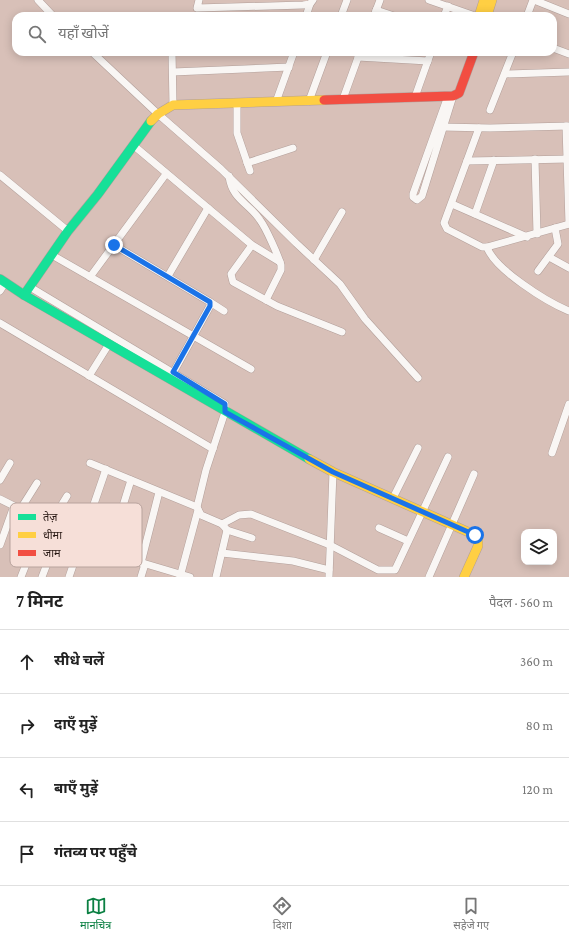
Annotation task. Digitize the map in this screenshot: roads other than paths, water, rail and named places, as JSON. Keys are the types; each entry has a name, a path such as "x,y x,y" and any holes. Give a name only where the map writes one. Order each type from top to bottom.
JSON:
{"street":[{"path":"38,0 49,12"},
{"path":"197,12 198,0"},
{"path":"342,12 347,0"},
{"path":"375,12 380,0"},
{"path":"429,0 464,12"},
{"path":"480,12 484,0"},
{"path":"488,12 492,0"},
{"path":"529,12 534,0 569,14"},
{"path":"197,8 232,4 311,2 307,12"},
{"path":"446,12 448,6"},
{"path":"557,50 569,54"},
{"path":"96,56 158,114 229,176 340,284 365,319 418,378"},
{"path":"172,56 173,106"},
{"path":"276,102 293,56"},
{"path":"309,101 326,56"},
{"path":"343,99 358,56"},
{"path":"406,56 428,60"},
{"path":"415,97 430,56"},
{"path":"440,127 422,196 417,200 413,197 413,194 440,127 465,56"},
{"path":"24,295 68,231 98,194 148,124 158,114 173,106 451,96 459,93 473,56"},
{"path":"490,110 512,56"},
{"path":"172,72 289,67"},
{"path":"505,74 569,72"},
{"path":"237,104 237,133 250,171"},
{"path":"440,127 479,128 567,126 569,224 487,247 482,247 444,226 479,128"},
{"path":"133,144 166,174 252,245 280,262"},
{"path":"247,163 293,148"},
{"path":"535,159 537,234"},
{"path":"467,162 568,159"},
{"path":"475,214 494,160"},
{"path":"90,277 166,174"},
{"path":"0,175 68,231"},
{"path":"229,176 230,185 238,197 260,220 280,262 281,270 266,300"},
{"path":"452,204 527,237"},
{"path":"168,276 208,208"},
{"path":"314,260 342,212"},
{"path":"538,271 558,244 555,228"},
{"path":"114,245 224,310"},
{"path":"252,245 231,274 231,279 266,300 342,332"},
{"path":"487,247 491,258 533,291 569,311"},
{"path":"52,255 252,369"},
{"path":"549,257 569,268"},
{"path":"0,291 3,281 24,295 173,372 225,404 225,412 213,449 180,576"},
{"path":"30,287 89,328 109,344 225,412 333,472 451,524 478,538 478,546 464,577"},
{"path":"173,372 210,306 210,302"},
{"path":"0,323 213,449"},
{"path":"89,376 109,344"},
{"path":"552,453 569,404"},
{"path":"393,498 418,448"},
{"path":"222,524 239,515 252,514 330,545 378,570 392,571 395,570 448,457"},
{"path":"90,463 198,508 201,515 222,524 227,530 252,538"},
{"path":"0,480 10,464"},
{"path":"95,503 106,469"},
{"path":"222,553 293,561 329,574 333,472"},
{"path":"429,577 474,474"},
{"path":"124,503 131,480"},
{"path":"21,503 37,483"},
{"path":"141,577 159,492"},
{"path":"62,503 67,496"},
{"path":"0,499 10,504"},
{"path":"0,546 10,524"},
{"path":"379,528 408,541"},
{"path":"216,577 227,530"},
{"path":"143,564 180,576 190,577"},
{"path":"20,577 25,567"},
{"path":"42,577 46,567"},
{"path":"69,577 73,567"}]}
